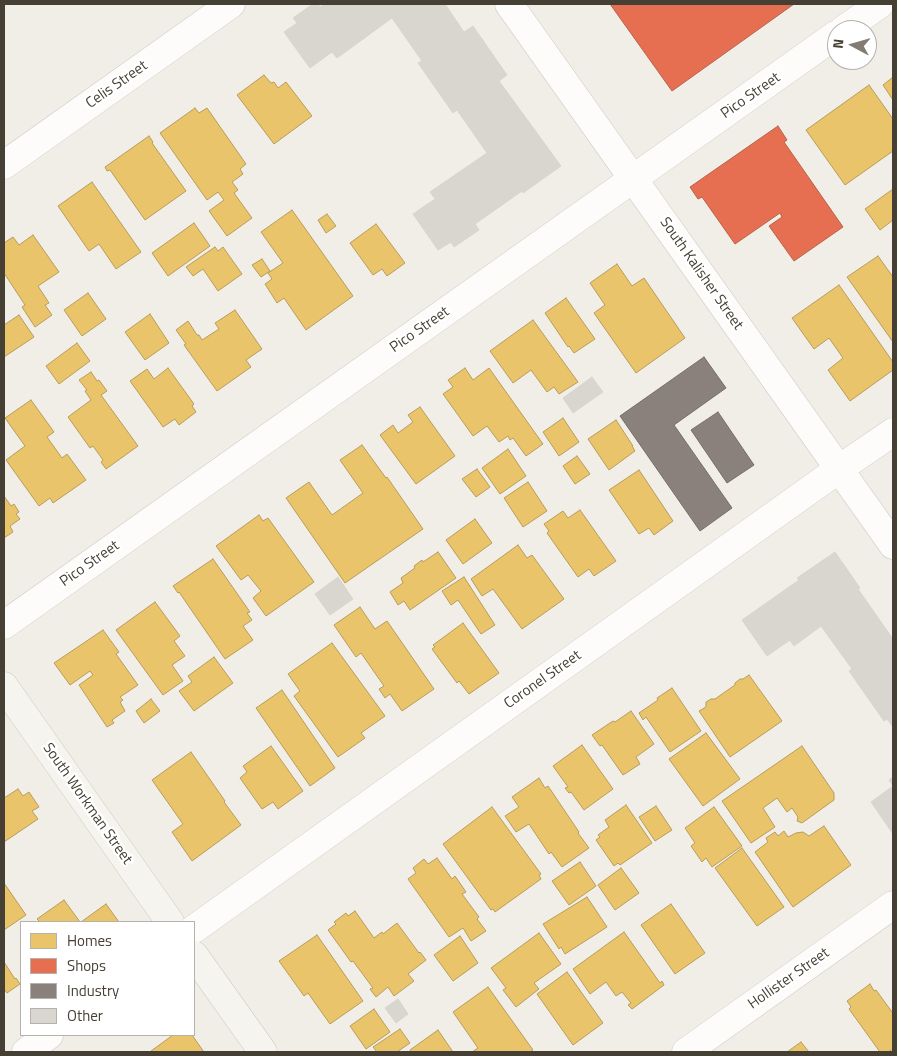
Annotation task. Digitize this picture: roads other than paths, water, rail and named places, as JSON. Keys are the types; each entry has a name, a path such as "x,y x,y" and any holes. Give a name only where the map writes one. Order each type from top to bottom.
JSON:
{"main road":[{"name":"South Workman Street","path":"4,686 169,921"},
{"path":"195,957 263,1052"}],"street":[{"name":"Celis Street","path":"4,166 231,4"},
{"name":"South Kalisher Street","path":"509,4 893,545"},
{"path":"857,20 880,4"},
{"name":"Pico Street","path":"4,625 827,41"},
{"name":"Coronel Street","path":"195,928 893,432"},
{"name":"Hollister Street","path":"686,1052 893,905"},
{"path":"26,1052 48,1036"}]}
